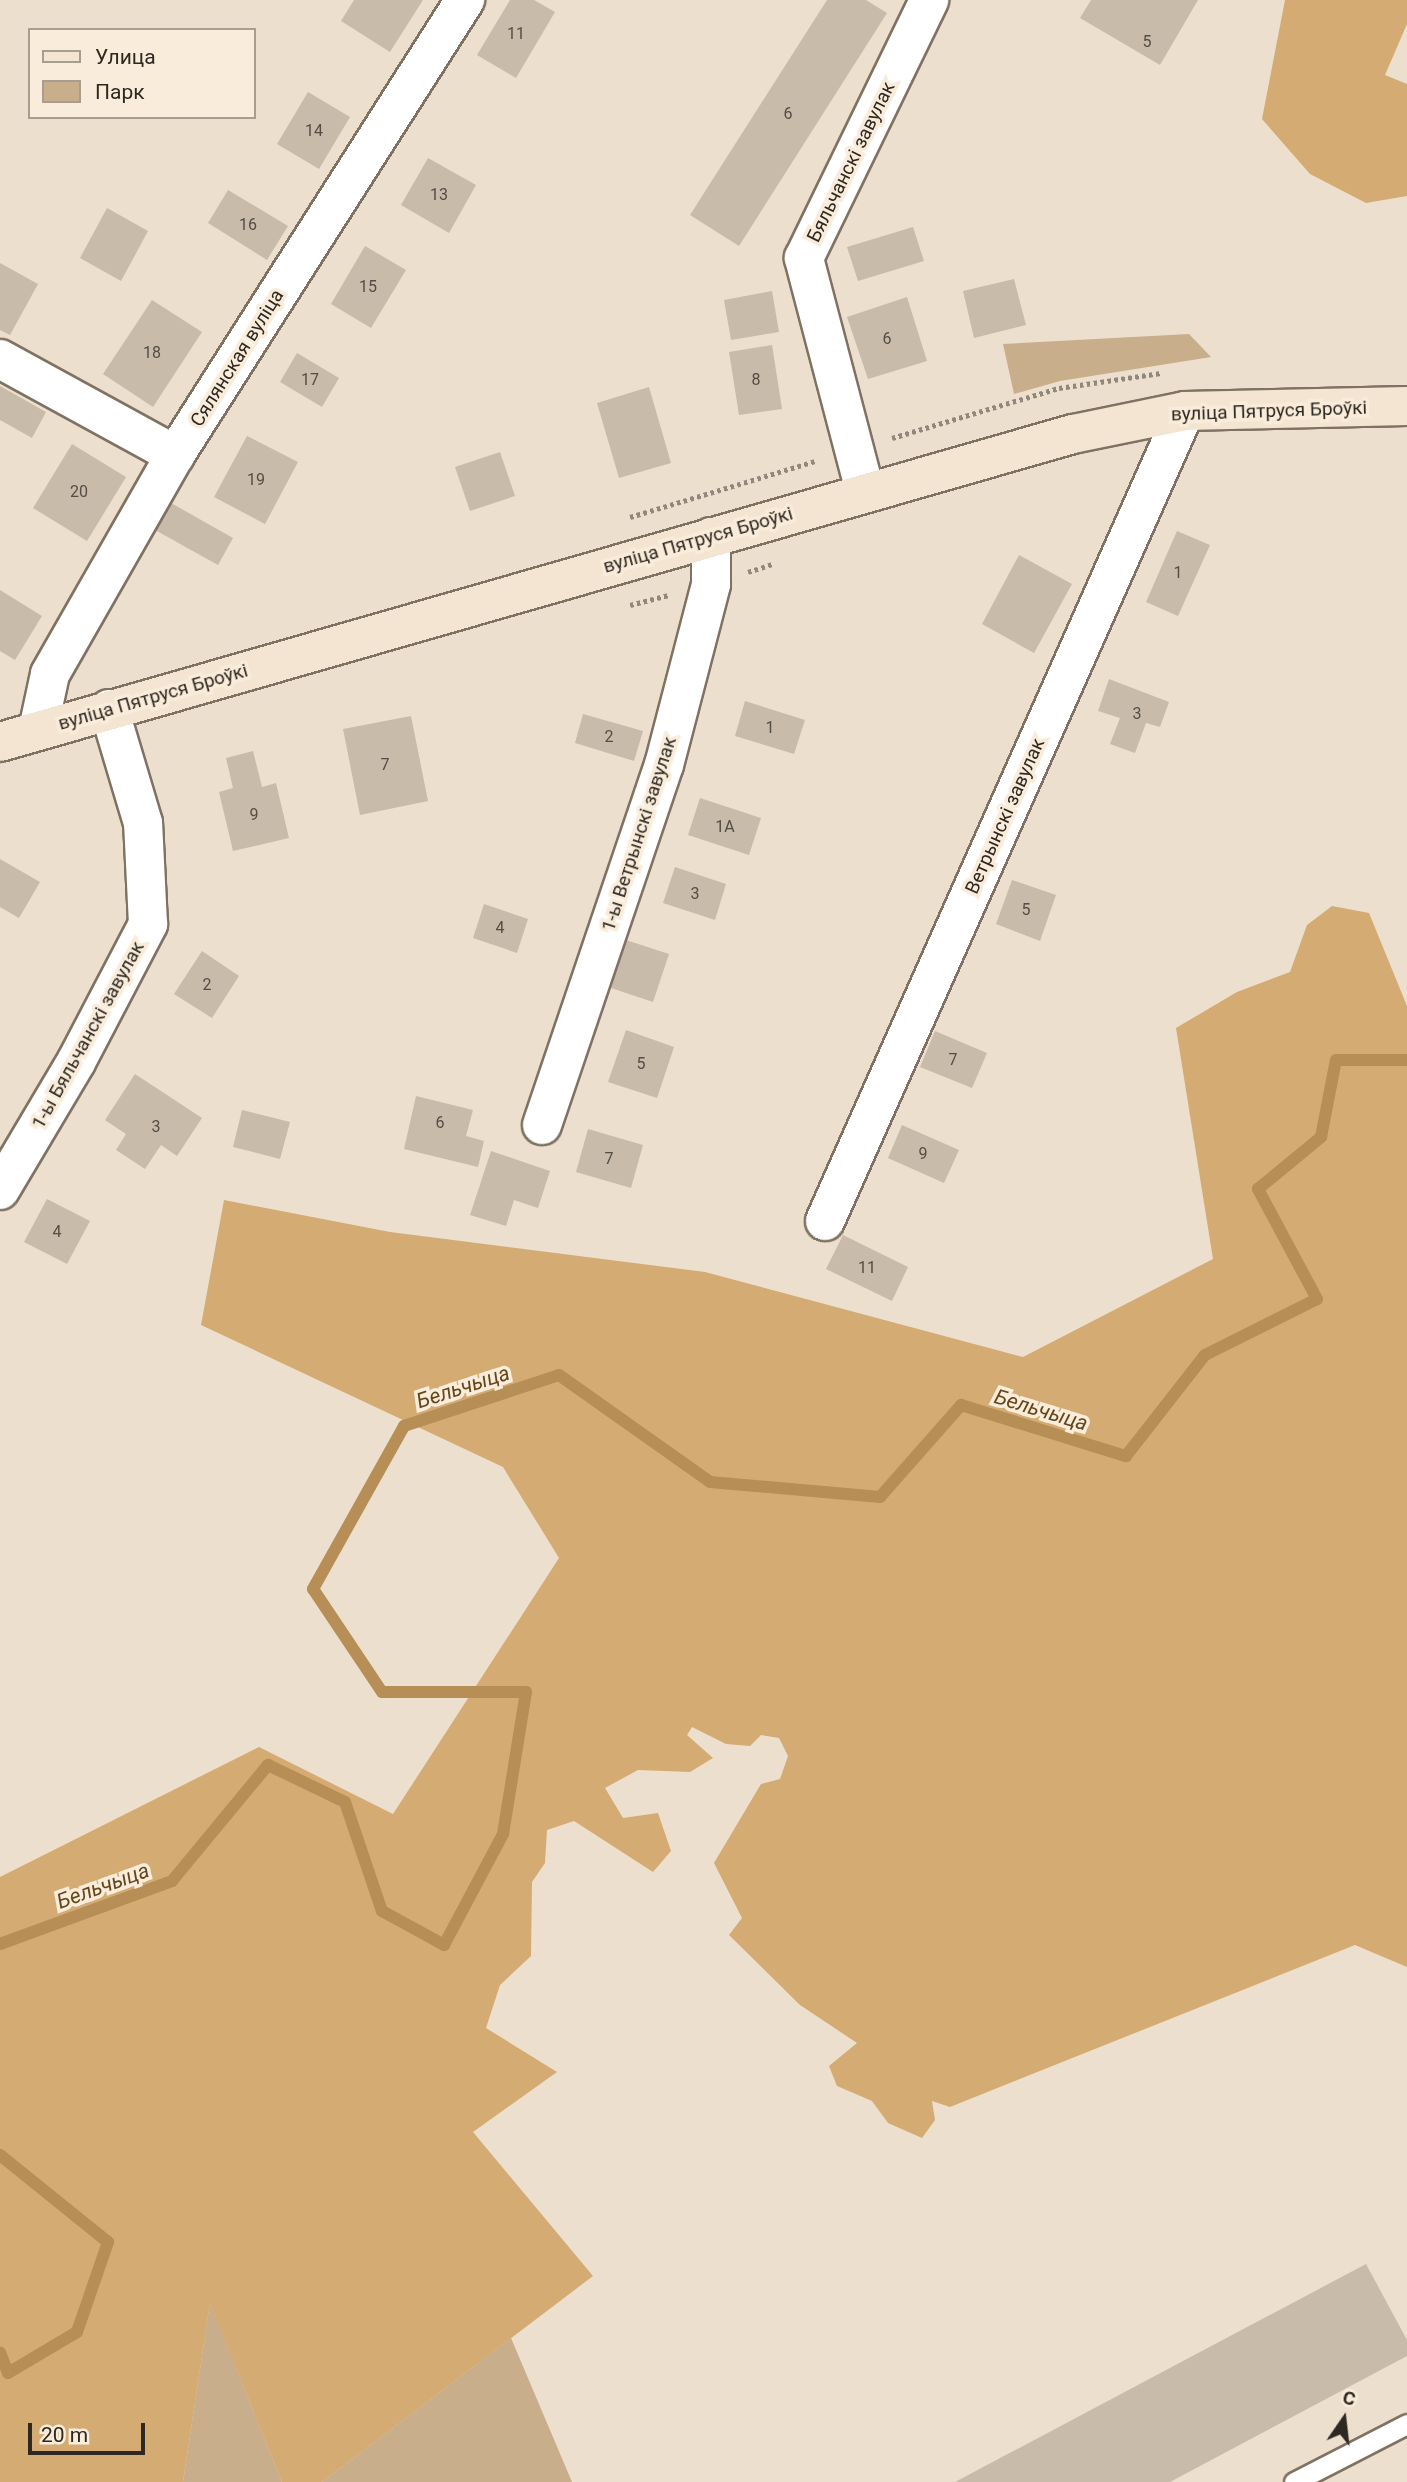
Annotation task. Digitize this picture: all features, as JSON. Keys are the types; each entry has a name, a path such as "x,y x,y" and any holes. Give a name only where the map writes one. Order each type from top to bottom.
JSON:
{"main road":[{"name":"вуліца Пятруся Броўкі","path":"0,741 1073,434 1185,411 1407,406"}],"street":[{"name":"Сялянская вуліца","path":"38,730 50,674 176,455 465,0"},
{"name":"Бяльчанскі завулак","path":"865,492 804,258 929,0"},
{"path":"0,359 176,455"},
{"name":"Ветрынскі завулак","path":"825,1221 1185,411"},
{"name":"1-ы Ветрынскі завулак","path":"542,1125 664,765 711,584 711,537"},
{"name":"1-ы Бяльчанскі завулак","path":"0,1191 76,1062 148,924 144,823 109,709"}],"lane":[{"path":"1294,2482 1407,2424"}],"green space":[{"path":"1189,334 1211,357 1060,381 1014,394 1003,344"},
{"path":"210,2302 282,2482 183,2482"},
{"path":"511,2338 572,2482 322,2482"}],"shaded area":[{"path":"1285,0 1407,0 1407,24 1385,75 1407,84 1407,196 1366,203 1310,174 1262,119"},
{"path":"1332,906 1369,913 1407,1006 1407,1967 1355,1945 950,2107 932,2101 935,2120 922,2138 888,2123 872,2101 837,2086 829,2066 857,2043 800,2005 729,1935 742,1918 714,1863 761,1784 780,1779 788,1756 779,1738 761,1735 750,1746 726,1744 692,1727 687,1735 713,1758 690,1772 638,1770 605,1788 623,1818 658,1813 671,1851 653,1872 574,1821 547,1830 545,1863 532,1882 531,1956 500,1985 486,2028 557,2072 473,2132 593,2276 322,2482 282,2482 210,2303 183,2482 0,2482 0,1877 259,1747 393,1814 559,1558 503,1467 201,1325 224,1200 390,1232 705,1272 1023,1357 1213,1259 1176,1028 1237,992 1290,972 1307,925"}],"building":[{"path":"354,0 423,0 390,52 341,21"},
{"path":"510,0 534,0 555,12 516,78 477,55"},
{"path":"827,0 866,0 887,13 739,246 690,215"},
{"path":"1091,0 1198,0 1160,65 1080,18"},
{"path":"308,92 350,117 319,169 277,144"},
{"path":"428,158 476,185 449,233 401,205"},
{"path":"228,190 288,226 267,260 208,223"},
{"path":"107,208 148,231 121,281 80,258"},
{"path":"913,227 924,261 858,281 847,247"},
{"path":"365,246 406,270 371,328 331,304"},
{"path":"0,263 38,284 10,335 0,330"},
{"path":"1014,279 1026,325 974,338 963,291"},
{"path":"772,291 779,332 731,340 724,300"},
{"path":"907,297 927,361 868,379 847,317"},
{"path":"152,300 202,332 153,407 103,374"},
{"path":"772,345 782,409 739,415 729,352"},
{"path":"297,353 339,378 322,407 280,382"},
{"path":"0,386 46,412 32,438 0,420"},
{"path":"649,387 671,463 619,478 597,403"},
{"path":"247,436 298,462 265,524 214,497"},
{"path":"72,444 126,477 87,541 33,508"},
{"path":"500,452 515,496 470,511 455,467"},
{"path":"171,503 233,538 218,565 155,530"},
{"path":"1177,531 1210,545 1178,616 1146,602"},
{"path":"1019,555 1072,584 1034,653 982,624"},
{"path":"0,590 42,616 15,660 0,651"},
{"path":"1109,679 1169,702 1160,727 1146,723 1135,753 1110,744 1120,718 1098,711"},
{"path":"745,701 805,720 794,754 735,736"},
{"path":"583,714 643,731 634,761 575,743"},
{"path":"411,716 428,801 360,815 343,729"},
{"path":"253,751 262,787 276,783 289,838 233,851 219,792 233,788 226,758"},
{"path":"700,798 761,818 749,855 688,835"},
{"path":"0,859 40,882 19,918 0,907"},
{"path":"675,867 726,884 715,920 663,903"},
{"path":"1012,880 1056,895 1040,941 996,924"},
{"path":"484,904 528,919 517,953 473,938"},
{"path":"626,940 669,954 653,1002 611,988"},
{"path":"202,951 239,976 212,1018 174,994"},
{"path":"626,1030 674,1047 657,1098 608,1082"},
{"path":"935,1031 987,1053 972,1088 920,1067"},
{"path":"135,1074 202,1118 177,1156 161,1145 145,1169 116,1150 126,1134 105,1120"},
{"path":"416,1096 473,1110 466,1136 484,1141 478,1167 404,1149"},
{"path":"242,1110 290,1122 280,1159 233,1147"},
{"path":"902,1125 959,1150 944,1183 888,1158"},
{"path":"588,1129 643,1145 631,1188 576,1172"},
{"path":"491,1151 550,1171 538,1208 514,1200 506,1226 470,1215"},
{"path":"47,1199 90,1221 67,1264 24,1242"},
{"path":"843,1235 908,1267 892,1301 826,1269"},
{"path":"1366,2264 1407,2340 1407,2356 1170,2482 955,2482"}],"waterway":[{"name":"Бельчыца","path":"0,1944 172,1881 268,1765 345,1802 382,1911 444,1945 503,1834 526,1692 382,1692 313,1589 404,1426 559,1375 710,1482 880,1497 961,1405 1126,1456 1205,1355 1317,1299 1258,1189 1321,1137 1336,1060 1407,1060"},
{"name":"Бельчыца","path":"0,2155 108,2242 77,2332 8,2373 0,2352"}]}
